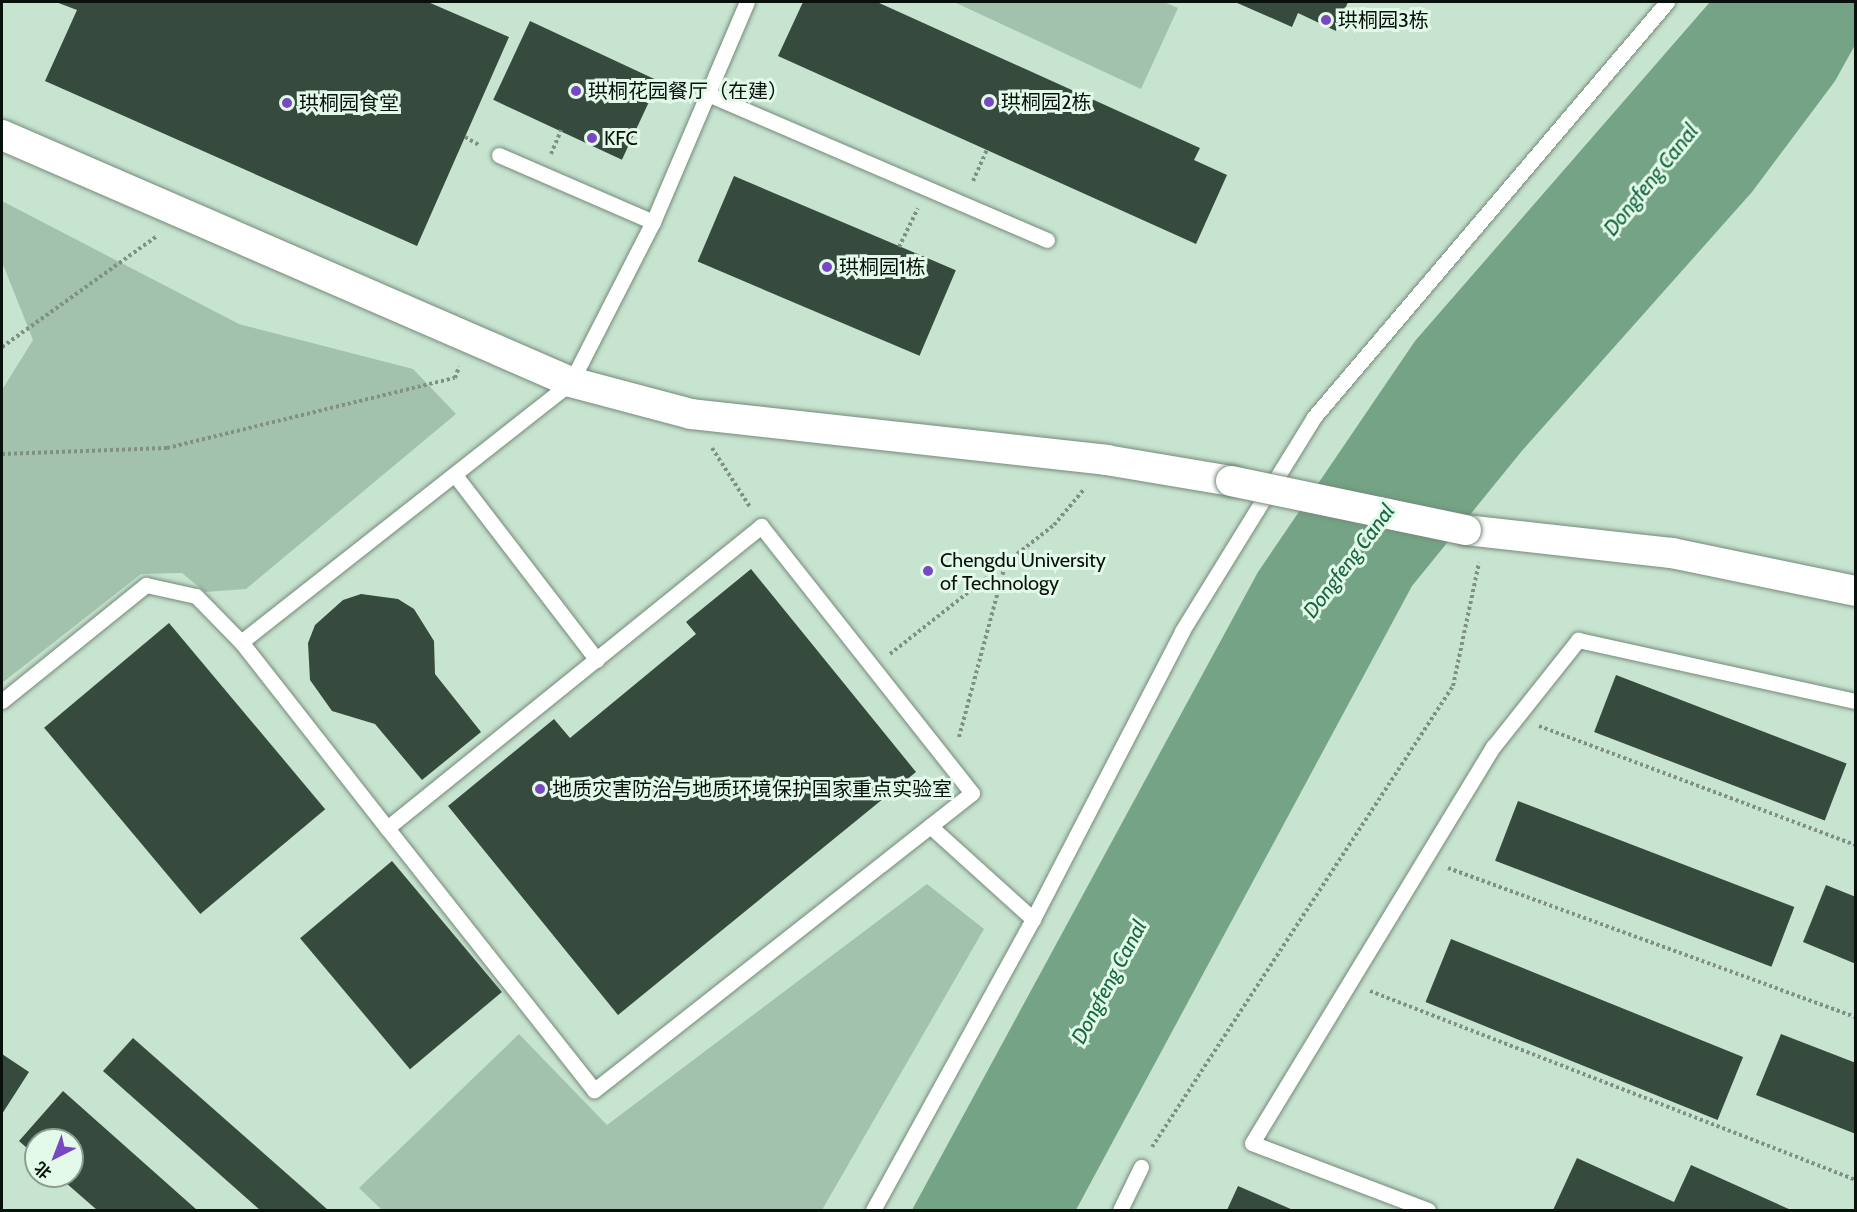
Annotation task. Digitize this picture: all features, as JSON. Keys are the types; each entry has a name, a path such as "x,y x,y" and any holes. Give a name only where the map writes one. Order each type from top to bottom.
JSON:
{"street":[{"path":"2,135 571,382 691,414 1106,460 1232,481 1476,531 1672,552 1856,591"}],"lane":[{"path":"241,642 571,382 653,222 747,2"},
{"path":"873,1210 1033,919 1182,631 1314,417 1667,2"},
{"path":"708,94 1047,240"},
{"path":"499,155 653,222"},
{"path":"455,475 597,660"},
{"path":"2,701 146,585 196,596 241,642 387,828 594,1090 972,793 761,526 387,828"},
{"path":"1428,1210 1252,1143 1424,860 1516,718 1578,640 1856,701"},
{"path":"930,826 1033,919"},
{"path":"1120,1210 1141,1167"}],"path":[{"path":"963,204 987,150"},
{"path":"898,247 927,189"},
{"path":"2,347 188,215"},
{"path":"2,454 190,442 454,378 472,339"},
{"path":"691,414 761,526"},
{"path":"873,667 1054,525 1106,460"},
{"path":"1159,1135 1453,686 1476,531"},
{"path":"951,766 1005,565"},
{"path":"1516,718 1856,845"},
{"path":"1424,860 1856,1017"},
{"path":"1349,983 1856,1180"}],"shaded area":[{"name":"Chengdu University of Technology","path":"2,2 1855,2 1855,1210 2,1210"},
{"path":"954,2 1164,2 1178,8 1141,89"},
{"path":"2,201 239,324 413,369 456,414 246,589 205,592 182,573 141,574 2,683 2,390 33,340 2,262"},
{"path":"927,884 984,929 822,1210 382,1210 359,1188 519,1034 607,1125"}],"water":[{"name":"Dongfeng Canal","path":"1710,2 1855,2 1855,45 1835,81 1752,192 1521,452 1412,586 1076,1210 912,1210 1258,572 1415,341"}],"building":[{"name":"珙桐园食堂","path":"56,2 428,2 509,37 417,246 45,81 77,10"},
{"name":"珙桐园2栋","path":"803,2 877,2 1200,148 1194,160 1227,175 1196,244 778,56"},
{"name":"珙桐园3栋","path":"1235,2 1348,2 1336,31 1298,13 1292,27"},
{"name":"珙桐花园餐厅（在建）","path":"530,21 659,81 622,160 493,100"},
{"name":"珙桐园1栋","path":"734,176 956,270 920,356 698,262"},
{"name":"地质灾害防治与地质环境保护国家重点实验室","path":"751,569 916,772 618,1015 448,806 554,719 570,738 696,634 686,622"},
{"path":"361,594 398,599 414,609 434,641 435,674 481,732 422,780 375,724 332,711 310,680 308,643 315,625 343,600"},
{"path":"169,623 325,809 200,914 44,728"},
{"path":"1616,675 1847,764 1825,820 1594,732"},
{"path":"1518,801 1794,907 1771,967 1495,861"},
{"path":"392,861 502,992 410,1069 300,938"},
{"path":"1826,885 1856,897 1856,964 1803,942"},
{"path":"1451,939 1743,1057 1718,1120 1426,1002"},
{"path":"1781,1034 1856,1063 1856,1134 1756,1095"},
{"path":"133,1038 328,1210 260,1210 103,1071"},
{"path":"2,1054 29,1072 2,1114"},
{"path":"63,1091 197,1210 97,1210 72,1188 84,1188 84,1128 30,1128"},
{"path":"24,1135 24,1145 19,1141"},
{"path":"1577,1158 1674,1202 1691,1165 1791,1210 1553,1210"},
{"path":"1238,1186 1293,1210 1227,1210"}],"place":[{"name":"珙桐园3栋","path":"1326,20"},
{"name":"珙桐花园餐厅（在建）","path":"576,91"},
{"name":"珙桐园2栋","path":"989,102"},
{"name":"珙桐园食堂","path":"287,103"},
{"name":"KFC","path":"592,138"},
{"name":"珙桐园1栋","path":"827,267"},
{"name":"Chengdu University of Technology","path":"928,571"},
{"name":"地质灾害防治与地质环境保护国家重点实验室","path":"540,789"}]}
